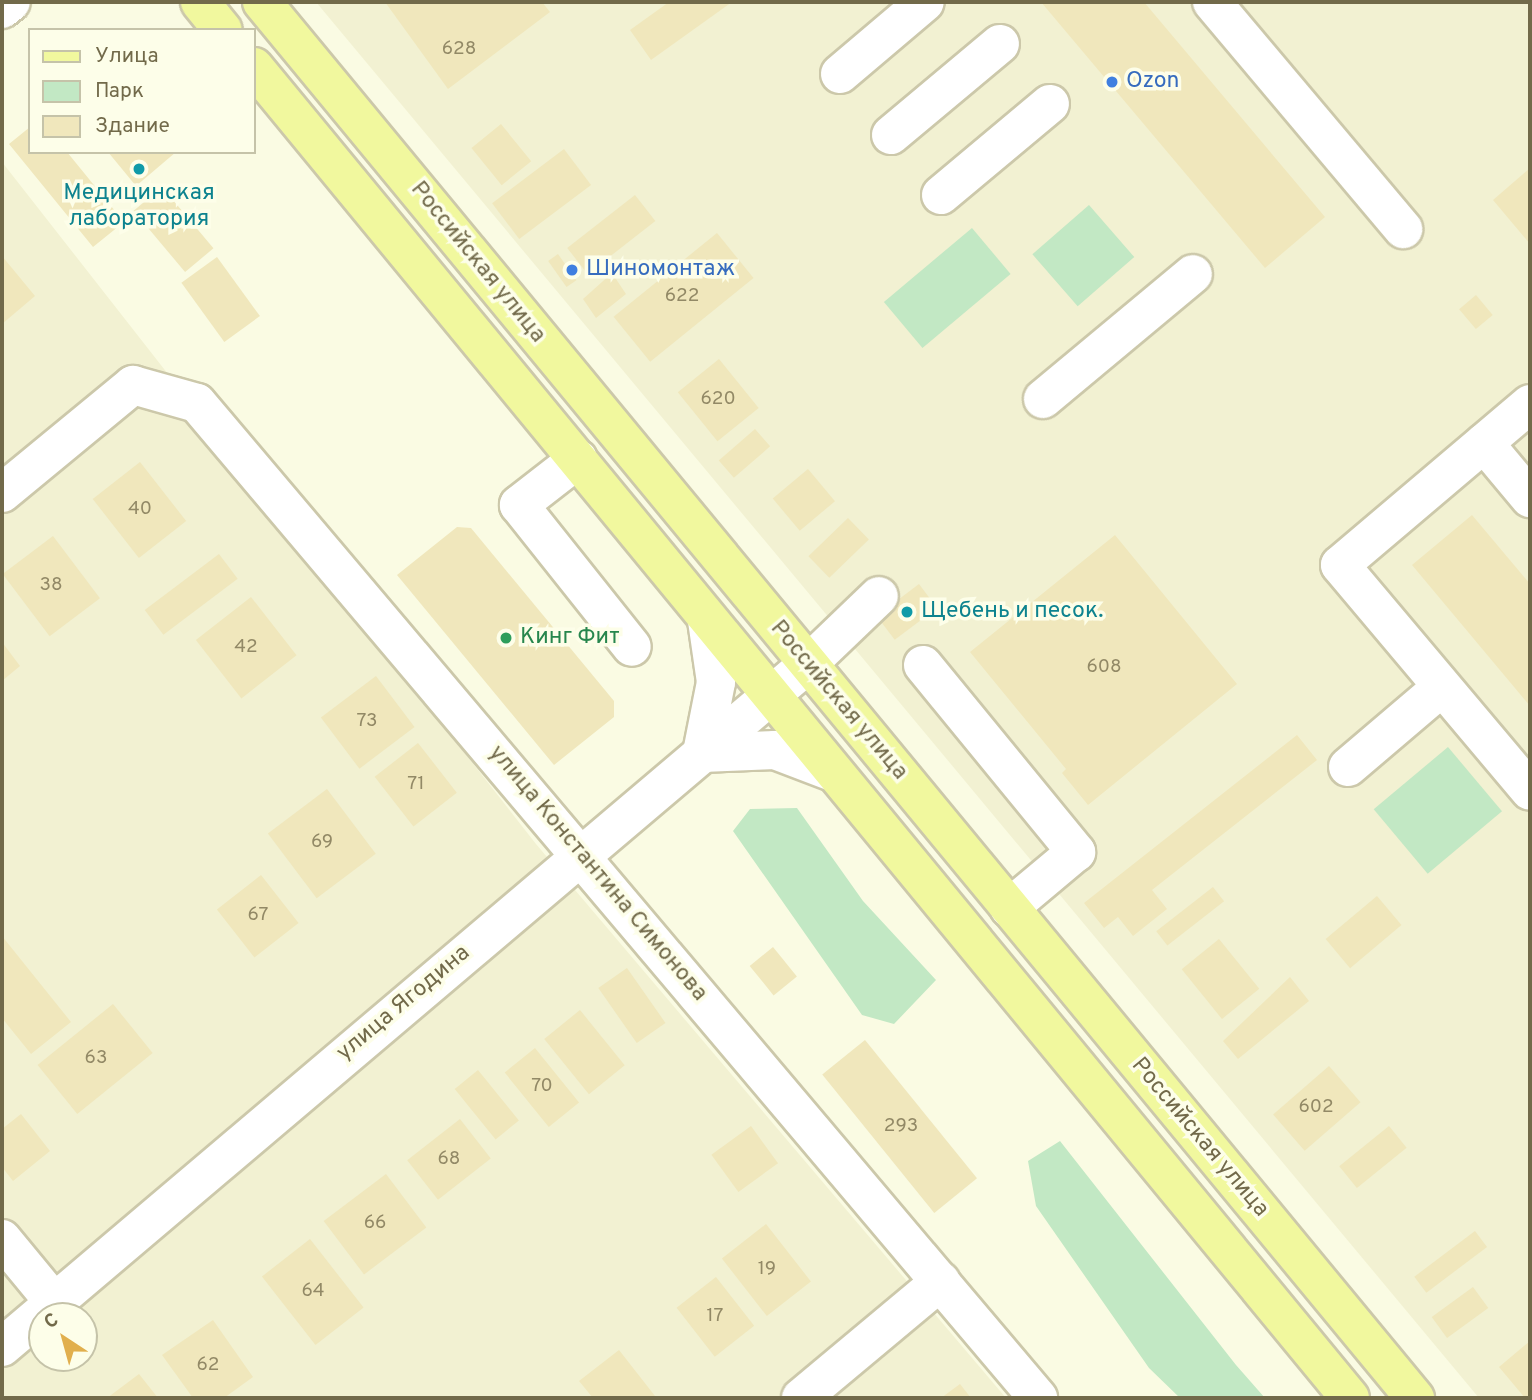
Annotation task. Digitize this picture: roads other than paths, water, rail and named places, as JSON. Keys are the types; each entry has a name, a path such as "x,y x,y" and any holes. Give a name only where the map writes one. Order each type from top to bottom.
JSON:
{"main road":[{"path":"200,2 221,28"},
{"name":"Российская улица","path":"262,2 1415,1398"},
{"name":"Российская улица","path":"256,69 578,459 769,697 1350,1398"}],"street":[{"path":"2,9 11,2"},
{"path":"839,74 925,2"},
{"path":"1212,2 1403,229"},
{"path":"891,135 1000,44"},
{"path":"942,195 1050,104"},
{"path":"1043,399 1193,274"},
{"name":"улица Константина Симонова","path":"2,493 133,385 197,402 1038,1398"},
{"path":"1530,404 1340,565 1530,791"},
{"path":"1484,443 1530,498"},
{"path":"578,459 519,505 632,647"},
{"name":"улица Ягодина","path":"54,1302 808,664 878,596"},
{"path":"707,620 716,682 702,753 775,750 830,771"},
{"path":"923,665 1076,852 1009,908"},
{"path":"1348,766 1442,687"},
{"path":"2,1239 54,1302"},
{"path":"801,1398 941,1281"},
{"name":"улица Ягодина","path":"2,1347 28,1324"}],"place":[{"name":"Ozon","path":"1112,82"},
{"name":"Медицинская лаборатория","path":"139,169"},
{"name":"Шиномонтаж","path":"572,270"},
{"name":"Щебень и песок.","path":"907,612"},
{"name":"Кинг Фит","path":"506,638"}]}
